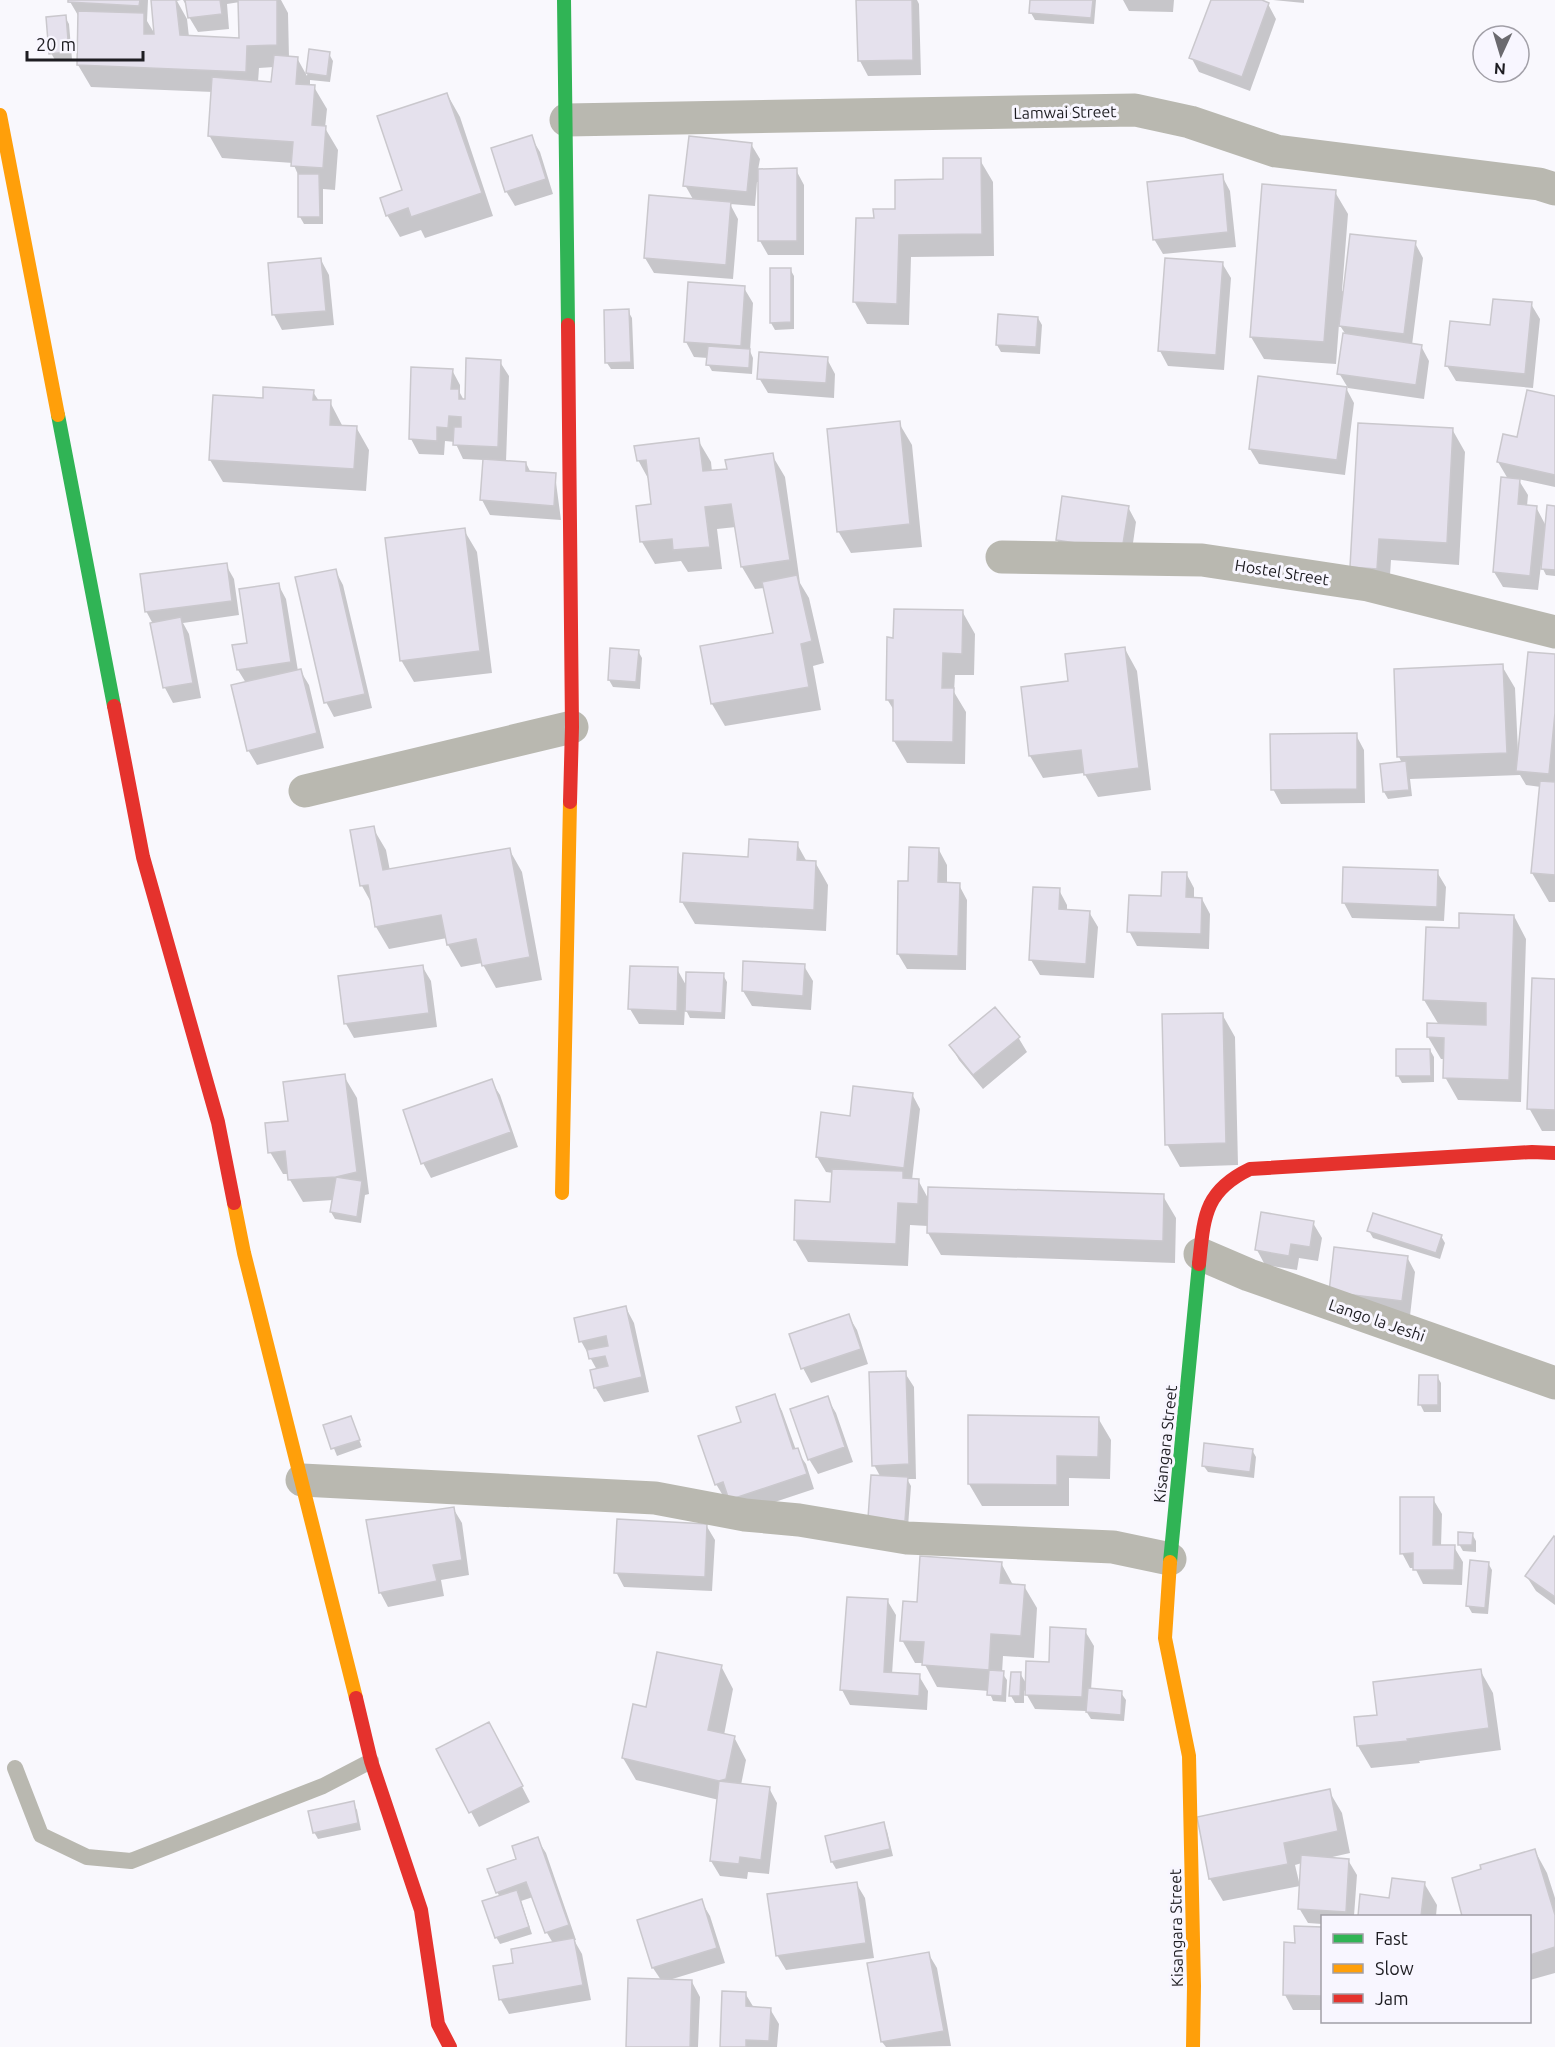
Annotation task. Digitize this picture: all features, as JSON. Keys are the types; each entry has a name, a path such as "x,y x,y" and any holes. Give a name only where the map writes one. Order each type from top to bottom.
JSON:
{"street":[{"path":"562,1192 572,727 564,0"},
{"name":"Lamwai Street","path":"566,120 1135,110 1190,122 1276,151 1539,184 1555,189"},
{"path":"0,116 143,857 218,1122 244,1253 371,1761 421,1910 438,2024 450,2047"},
{"name":"Hostel Street","path":"1002,557 1202,560 1368,585 1555,632"},
{"path":"305,791 572,727"},
{"name":"Kisangara Street","path":"1193,2047 1194,1986 1189,1756 1165,1638 1170,1559 1200,1254 1208,1206 1217,1189 1232,1176 1250,1169 1532,1152 1555,1153"},
{"name":"Lango la Jeshi","path":"1200,1254 1249,1275 1555,1383"},
{"path":"302,1480 655,1498 745,1515 799,1520 907,1538 1113,1547 1170,1559"}],"lane":[{"path":"15,1768 41,1835 87,1857 131,1861 322,1786 371,1761"}],"building":[{"path":"68,0 140,0 139,6 68,2"},
{"path":"151,0 176,0 180,35 239,38 238,0 277,0 277,45 247,46 246,72 77,65 78,11 144,13 144,34 154,34"},
{"path":"185,0 220,0 222,14 188,18"},
{"path":"856,0 912,0 913,60 858,61"},
{"path":"1030,0 1093,0 1091,18 1029,13"},
{"path":"1211,0 1262,0 1269,3 1242,77 1189,58"},
{"path":"66,15 69,52 49,54 46,17"},
{"path":"309,49 330,52 327,76 306,73"},
{"path":"274,55 298,57 296,84 315,85 312,125 326,126 323,168 291,166 293,142 208,136 212,77 271,82"},
{"path":"447,93 482,193 411,217 408,208 386,216 380,198 402,190 377,116"},
{"path":"532,135 546,179 505,192 491,148"},
{"path":"689,136 752,143 747,192 683,186"},
{"path":"943,158 981,158 982,234 899,235 897,304 853,302 856,218 874,218 873,209 895,209 895,180 943,179"},
{"path":"797,168 797,241 758,241 758,169"},
{"path":"298,174 319,174 320,217 298,217"},
{"path":"1223,174 1228,232 1153,240 1147,182"},
{"path":"1262,184 1336,190 1324,342 1250,337"},
{"path":"649,195 731,202 726,265 644,258"},
{"path":"1350,234 1416,241 1404,334 1339,326"},
{"path":"321,258 326,311 272,315 268,263"},
{"path":"1165,258 1223,262 1216,355 1158,351"},
{"path":"770,268 791,268 791,322 770,323"},
{"path":"688,282 745,286 741,346 684,342"},
{"path":"1493,299 1532,302 1525,374 1445,366 1450,321 1490,325"},
{"path":"629,309 631,362 605,363 604,310"},
{"path":"998,314 1038,317 1036,347 996,345"},
{"path":"1343,333 1422,345 1416,385 1337,374"},
{"path":"708,346 750,349 749,368 706,365"},
{"path":"759,352 828,357 826,383 757,379"},
{"path":"466,358 501,360 498,447 453,445 454,427 461,427 461,417 449,416 448,428 437,427 437,441 409,439 411,367 453,369 451,389 459,389 459,399 465,399"},
{"path":"1258,376 1347,387 1337,460 1249,449"},
{"path":"263,387 314,390 313,400 331,400 330,425 357,426 354,469 209,460 213,395 263,398"},
{"path":"1527,390 1555,396 1555,475 1497,462 1503,434 1517,437"},
{"path":"900,421 910,524 837,532 827,429"},
{"path":"1358,423 1453,428 1447,543 1379,539 1377,569 1350,567"},
{"path":"699,438 703,471 727,469 725,460 773,453 790,560 741,567 731,504 705,507 710,547 673,550 672,539 640,542 636,506 651,504 646,460 637,461 634,446"},
{"path":"483,459 526,462 526,471 556,473 554,506 480,500"},
{"path":"1501,477 1520,479 1518,504 1537,506 1530,576 1493,572"},
{"path":"1062,496 1129,506 1122,550 1056,540"},
{"path":"1547,505 1555,506 1555,570 1541,569"},
{"path":"465,528 480,651 400,661 385,538"},
{"path":"227,563 232,601 145,612 140,574"},
{"path":"336,569 365,694 324,703 295,577"},
{"path":"797,575 812,641 801,644 809,687 711,704 700,646 773,633 762,582"},
{"path":"279,583 291,662 237,670 232,645 247,643 239,589"},
{"path":"894,609 963,610 962,654 943,653 942,688 954,688 953,742 893,741 893,700 886,700 887,637 893,638"},
{"path":"181,617 193,683 163,688 150,623"},
{"path":"1125,647 1139,768 1084,775 1081,750 1029,756 1021,687 1068,681 1065,654"},
{"path":"610,648 639,650 636,682 608,680"},
{"path":"1528,652 1555,654 1555,713 1549,774 1516,771"},
{"path":"1503,664 1507,753 1397,757 1394,669"},
{"path":"301,669 317,733 247,751 231,685"},
{"path":"1357,733 1357,789 1271,790 1270,734"},
{"path":"1406,761 1409,790 1383,792 1380,764"},
{"path":"1540,781 1555,782 1555,875 1531,873"},
{"path":"374,826 383,870 510,848 530,957 482,966 476,939 447,945 441,915 375,927 368,885 360,886 350,830"},
{"path":"749,839 798,842 797,860 816,861 814,910 680,902 683,853 748,857"},
{"path":"909,847 939,848 938,882 960,883 958,956 897,954 898,881 908,881"},
{"path":"1343,867 1438,870 1437,907 1342,903"},
{"path":"1162,872 1187,872 1186,897 1202,898 1201,934 1127,932 1129,895 1161,896"},
{"path":"1033,887 1060,888 1059,909 1090,911 1086,964 1029,960"},
{"path":"1459,913 1514,915 1509,1080 1443,1078 1444,1038 1427,1037 1427,1023 1486,1025 1486,1003 1423,1000 1426,927 1459,928"},
{"path":"743,961 805,964 803,996 742,991"},
{"path":"423,965 429,1013 344,1024 338,976"},
{"path":"630,966 678,967 677,1011 628,1009"},
{"path":"686,972 724,973 722,1013 685,1011"},
{"path":"1532,978 1555,979 1555,1110 1527,1109"},
{"path":"995,1007 1020,1037 973,1075 949,1045"},
{"path":"1223,1013 1226,1143 1165,1145 1162,1014"},
{"path":"1396,1049 1430,1049 1431,1076 1396,1076"},
{"path":"345,1074 357,1172 336,1177 288,1180 285,1151 268,1153 265,1123 288,1121 283,1082"},
{"path":"492,1079 511,1132 421,1164 403,1110"},
{"path":"853,1086 913,1093 904,1168 816,1157 821,1112 850,1116"},
{"path":"832,1169 903,1171 903,1178 919,1179 918,1204 898,1203 896,1244 794,1240 795,1200 830,1202"},
{"path":"336,1177 362,1181 357,1217 330,1212"},
{"path":"928,1187 1164,1194 1163,1241 927,1233"},
{"path":"1261,1212 1314,1221 1310,1247 1291,1244 1289,1256 1255,1250"},
{"path":"1373,1213 1442,1235 1436,1253 1367,1231"},
{"path":"1334,1247 1408,1256 1402,1301 1329,1292"},
{"path":"626,1306 642,1377 594,1388 590,1370 608,1366 605,1356 589,1359 587,1350 608,1346 606,1336 579,1342 574,1318"},
{"path":"849,1314 861,1349 801,1369 789,1334"},
{"path":"906,1371 909,1464 872,1466 869,1372"},
{"path":"1419,1375 1438,1375 1438,1405 1418,1405"},
{"path":"775,1394 793,1449 798,1448 807,1474 729,1500 723,1482 715,1485 698,1436 741,1422 736,1407"},
{"path":"828,1396 845,1447 808,1460 790,1409"},
{"path":"968,1415 1099,1417 1098,1457 1057,1456 1057,1485 968,1484"},
{"path":"351,1416 360,1440 331,1449 323,1425"},
{"path":"1204,1443 1253,1449 1250,1472 1202,1466"},
{"path":"871,1475 908,1477 905,1521 868,1518"},
{"path":"1400,1497 1434,1497 1433,1545 1455,1545 1454,1570 1413,1570 1413,1553 1400,1554"},
{"path":"454,1507 462,1560 433,1565 437,1581 379,1593 366,1520"},
{"path":"617,1519 707,1524 705,1577 614,1573"},
{"path":"1458,1532 1473,1533 1472,1545 1458,1545"},
{"path":"1555,1537 1555,1597 1525,1576"},
{"path":"920,1556 1002,1562 1000,1583 1025,1585 1021,1636 991,1634 989,1670 922,1665 924,1642 900,1641 903,1601 917,1602"},
{"path":"1470,1560 1489,1562 1485,1608 1466,1606"},
{"path":"847,1597 888,1599 884,1672 920,1674 919,1696 840,1690"},
{"path":"1050,1627 1086,1629 1082,1697 1025,1695 1026,1661 1049,1662"},
{"path":"657,1652 722,1665 708,1730 735,1736 726,1779 719,1781 622,1758 633,1704 646,1707"},
{"path":"1481,1669 1489,1728 1407,1739 1408,1741 1357,1746 1354,1717 1377,1715 1373,1682"},
{"path":"989,1670 1004,1671 1002,1696 987,1695"},
{"path":"1011,1672 1021,1672 1020,1696 1009,1696"},
{"path":"1088,1688 1122,1691 1121,1715 1086,1712"},
{"path":"489,1722 523,1786 469,1813 436,1749"},
{"path":"719,1781 770,1787 761,1860 740,1857 739,1864 710,1861"},
{"path":"1330,1789 1338,1831 1284,1843 1288,1864 1209,1879 1197,1817"},
{"path":"354,1801 358,1823 313,1833 308,1811"},
{"path":"884,1822 890,1849 831,1862 825,1836"},
{"path":"538,1837 569,1925 545,1933 526,1882 496,1893 487,1869 516,1859 512,1846"},
{"path":"1535,1849 1555,1915 1555,1947 1531,1955 1531,1915 1462,1915 1452,1878 1481,1869 1480,1865"},
{"path":"1301,1855 1349,1859 1346,1912 1298,1909"},
{"path":"1392,1878 1425,1882 1421,1915 1358,1915 1360,1894 1389,1898"},
{"path":"857,1882 866,1943 776,1956 767,1894"},
{"path":"517,1890 529,1927 495,1938 482,1901"},
{"path":"702,1899 717,1948 652,1968 637,1920"},
{"path":"1294,1926 1321,1927 1321,1996 1283,1995 1284,1942 1295,1943"},
{"path":"574,1938 583,1985 499,2000 493,1966 513,1963 511,1949"},
{"path":"929,1952 944,2031 881,2042 867,1963"},
{"path":"628,1978 692,1980 690,2047 626,2047"},
{"path":"722,1991 746,1992 746,2006 771,2008 769,2041 746,2040 746,2047 720,2047"}],"traffic: fast":[{"path":"564,0 568,325"},
{"path":"58,415 114,706"},
{"path":"1170,1562 1199,1264"}],"traffic: slow":[{"path":"0,115 58,415"},
{"path":"562,1193 570,802"},
{"path":"234,1203 244,1253 356,1698"},
{"path":"1170,1562 1165,1638 1189,1756 1194,1986 1193,2047"}],"traffic: jam":[{"path":"568,325 572,727 570,802"},
{"path":"114,706 143,857 218,1122 234,1203"},
{"path":"1199,1264 1205,1219 1209,1207 1223,1187 1250,1169 1532,1152 1555,1153"},
{"path":"356,1698 371,1761 421,1910 438,2024 450,2047"}]}
